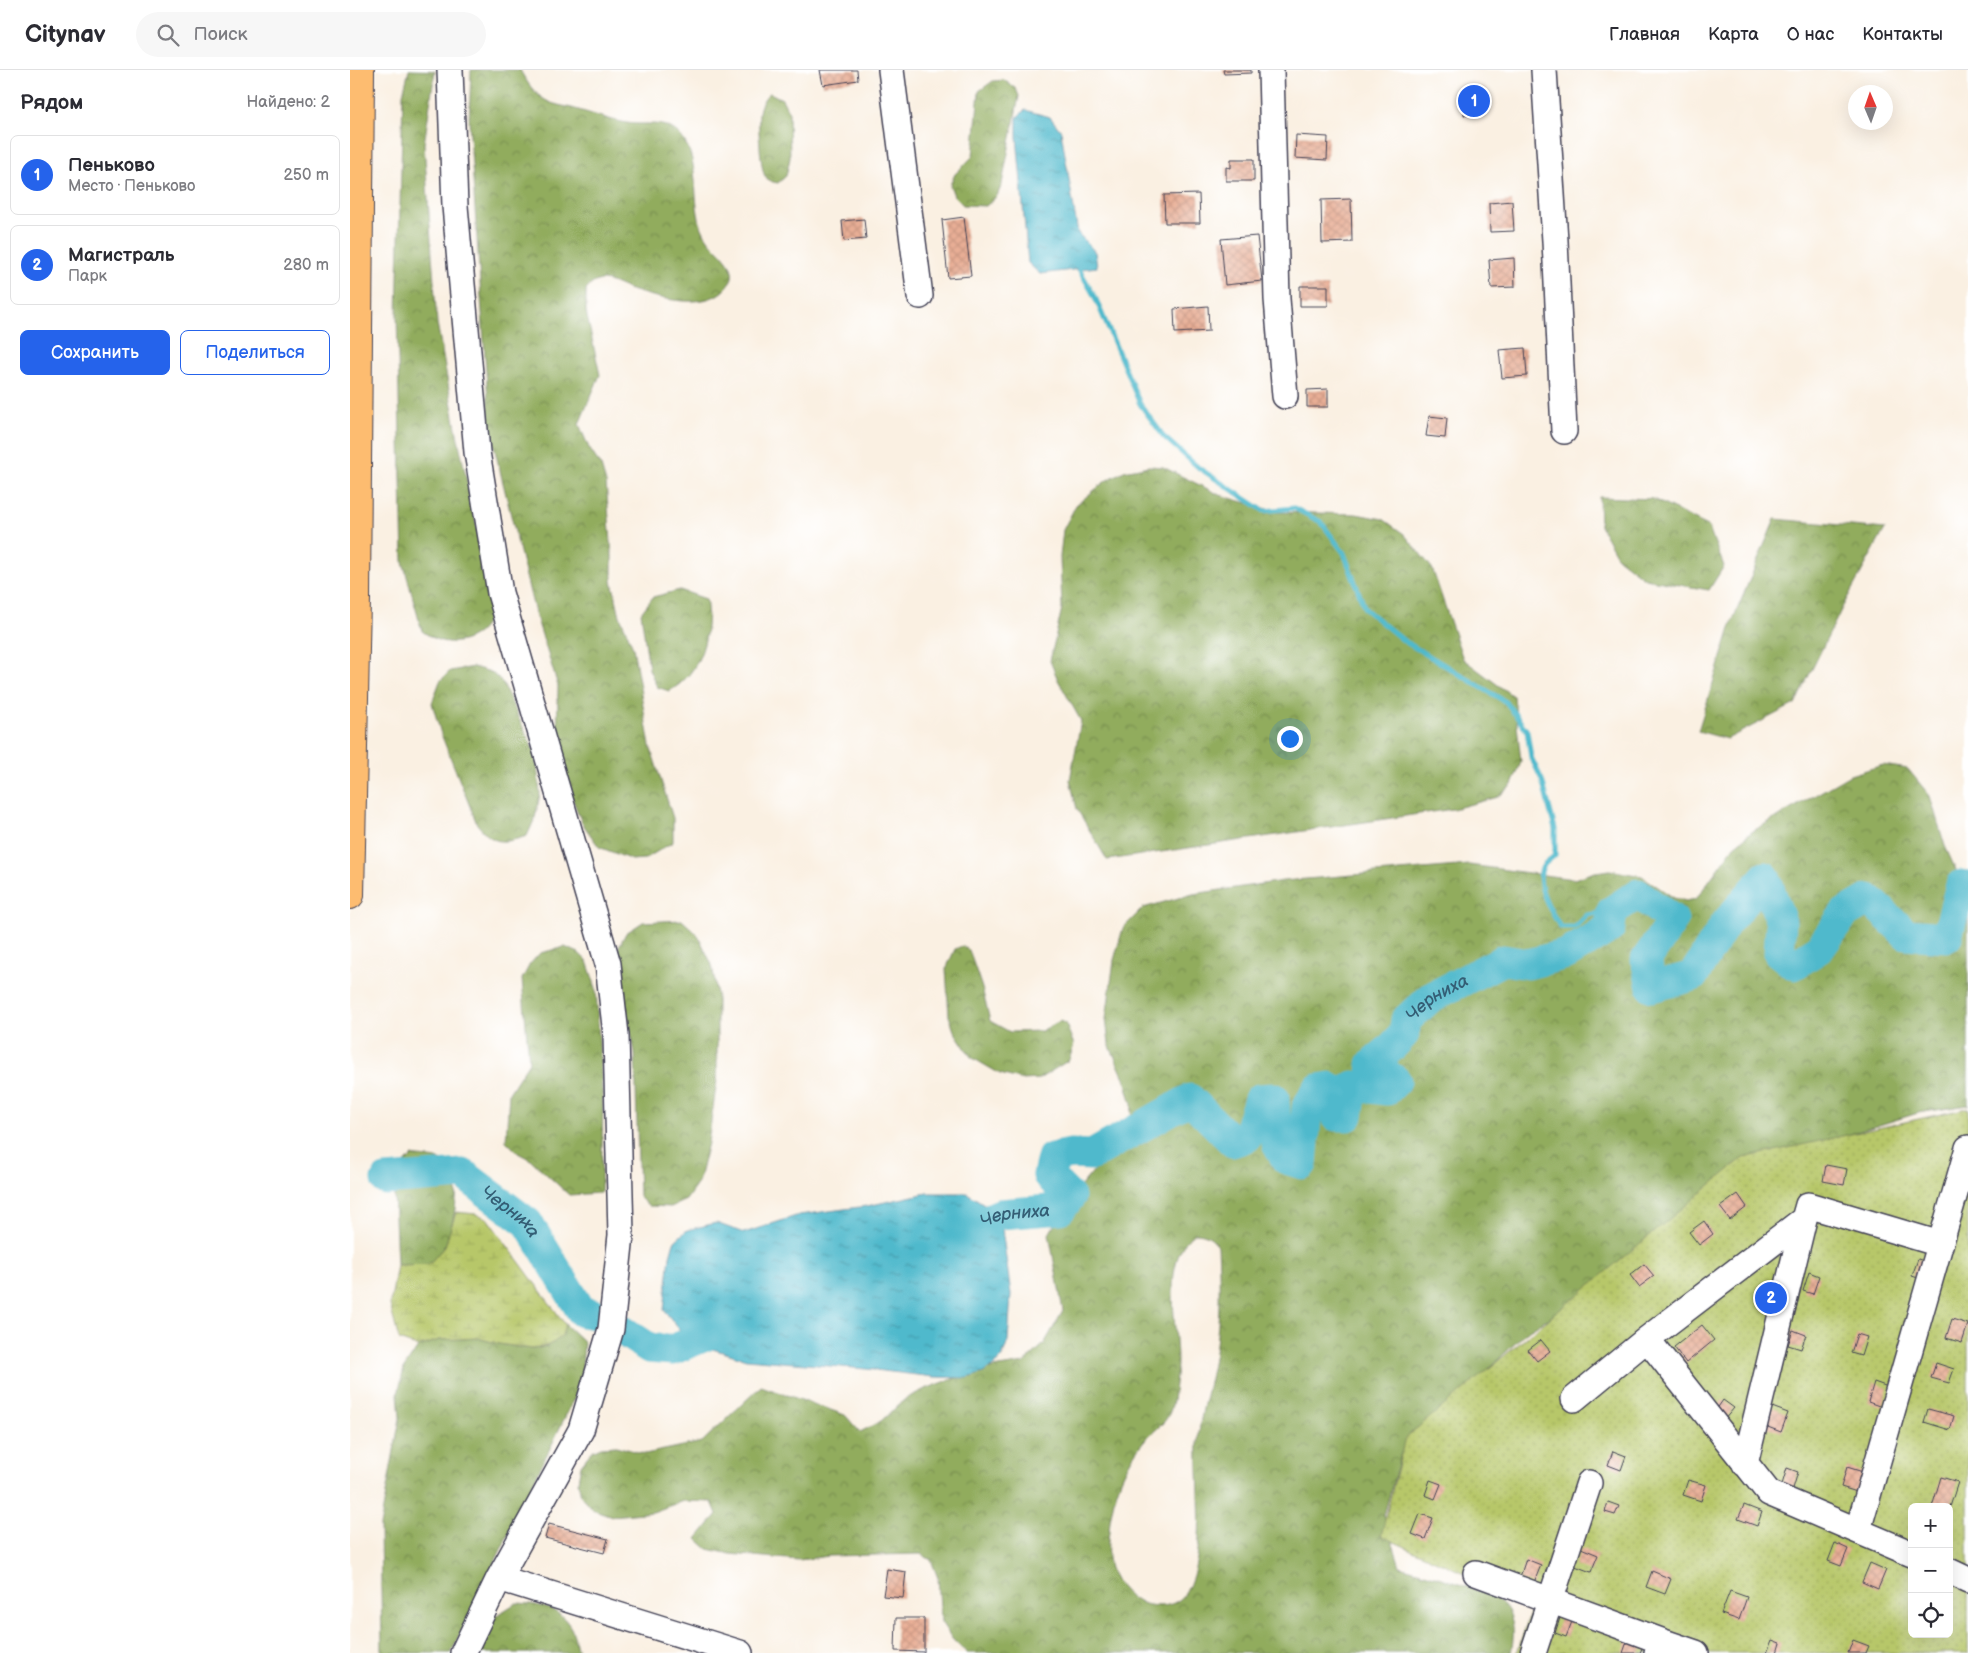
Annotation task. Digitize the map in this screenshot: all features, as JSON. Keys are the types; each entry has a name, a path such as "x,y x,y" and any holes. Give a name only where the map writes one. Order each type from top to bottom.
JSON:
{"highway":[{"path":"350,895 356,599 360,70"}],"street":[{"path":"450,70 455,206 477,452 498,584 608,964 616,1034 621,1235 611,1329 581,1430 499,1578 463,1653"},
{"path":"890,70 920,296"},
{"path":"1271,70 1277,299 1285,396"},
{"path":"1544,70 1555,241 1564,431"},
{"path":"1858,1530 1968,1148"},
{"path":"1744,1464 1808,1205 1940,1244"},
{"path":"1574,1399 1647,1339 1804,1220"},
{"path":"1647,1339 1769,1494 1908,1552"},
{"path":"1532,1653 1589,1483"},
{"path":"1476,1573 1550,1599 1660,1647 1696,1653"},
{"path":"1953,1573 1968,1580"},
{"path":"499,1578 740,1653"}],"green space":[{"path":"409,70 435,71 424,144 437,323 458,439 492,597 485,626 476,634 460,642 438,640 422,631 403,562 397,315 403,94"},
{"path":"471,70 520,70 535,91 550,102 620,122 662,125 674,130 688,147 692,160 698,215 702,228 708,239 731,268 730,282 725,289 716,296 705,300 680,301 667,299 631,290 603,280 591,284 586,289 586,312 600,375 579,424 589,448 601,466 606,483 612,555 612,581 620,616 633,647 650,746 673,818 673,842 645,859 632,860 599,847 582,823 572,798 557,738 558,686 535,613 490,430 469,121"},
{"path":"1004,80 1016,89 1019,96 1002,184 997,196 986,206 963,205 954,196 950,185 955,174 973,156 979,91 993,81"},
{"path":"770,93 782,99 789,113 790,158 786,176 778,183 770,181 765,176 760,145 759,118 761,104"},
{"path":"1149,466 1163,467 1220,495 1277,512 1356,514 1383,519 1404,534 1432,568 1463,659 1514,697 1521,762 1512,785 1498,797 1453,809 1107,860 1077,809 1070,780 1081,721 1058,680 1050,661 1062,608 1060,557 1063,530 1076,505 1107,480 1124,471"},
{"path":"1599,497 1653,499 1708,526 1724,566 1709,590 1645,579 1618,558 1600,526"},
{"path":"1775,519 1885,529 1843,606 1795,704 1727,739 1698,731 1732,622"},
{"path":"680,590 706,599 707,625 702,651 696,664 680,684 669,691 657,687 649,669 641,613 653,597"},
{"path":"473,667 491,672 502,682 536,755 540,794 535,818 527,836 499,841 488,836 477,824 441,734 432,703 440,681 450,671"},
{"path":"1883,765 1908,769 1930,796 1945,846 1968,897 1968,1105 1918,1113 1789,1153 1641,1262 1529,1330 1401,1453 1384,1515 1400,1566 1472,1588 1504,1605 1511,1616 1512,1622 1511,1653 967,1653 953,1640 941,1622 938,1578 931,1560 921,1554 829,1556 799,1560 730,1554 708,1549 697,1539 717,1514 712,1502 683,1501 653,1512 612,1516 592,1509 581,1496 578,1481 581,1465 592,1451 601,1447 616,1446 645,1454 702,1442 761,1386 845,1415 860,1432 881,1421 905,1399 925,1389 974,1371 1024,1363 1044,1344 1063,1311 1049,1234 1069,1200 1095,1169 1122,1147 1130,1130 1132,1104 1125,1080 1109,1044 1106,1019 1114,960 1123,928 1143,908 1193,894 1283,881 1469,865 1574,879 1595,872 1610,870 1642,876 1674,898 1686,901 1696,899 1734,846 1753,831 1850,775","holes":["1195,1233 1211,1238 1218,1246 1219,1286 1215,1352 1198,1444 1200,1520 1197,1558 1193,1576 1182,1598 1169,1605 1155,1606 1141,1603 1132,1598 1112,1574 1108,1550 1110,1520 1119,1484 1130,1462 1143,1442 1166,1420 1172,1407 1177,1359 1173,1280 1176,1262 1183,1246"]},
{"path":"682,920 698,935 712,965 717,995 717,1080 708,1143 698,1183 686,1200 671,1207 649,1206 639,1197 635,1053 617,965 618,948 626,933 643,922"},
{"path":"962,946 969,950 982,988 990,1021 1010,1032 1041,1031 1060,1021 1066,1024 1074,1045 1069,1060 1039,1079 1023,1080 1000,1074 971,1057 954,1031 949,1016 946,969 955,949"},
{"path":"565,947 579,953 587,961 596,988 603,1106 601,1193 569,1195 531,1160 518,1153 506,1141 509,1093 529,1062 522,979 530,964 540,953"},
{"path":"1968,1108 1968,1653 1517,1653 1533,1604 1381,1536 1405,1438 1743,1158"},
{"path":"412,1156 443,1161 450,1167 455,1176 456,1199 452,1224 446,1243 429,1265 397,1265 394,1193 403,1165"},
{"path":"456,1212 476,1214 487,1218 565,1324 562,1336 547,1346 532,1349 499,1344 478,1338 439,1340 418,1347 399,1340 390,1305 397,1265 429,1264 445,1246"},
{"path":"565,1324 584,1342 581,1384 451,1653 382,1653 380,1526 400,1418 398,1394 404,1368 418,1347 439,1340 478,1338 499,1344 532,1349 547,1346 562,1336"},
{"path":"516,1603 548,1608 562,1616 572,1630 578,1653 478,1653 494,1617"}],"water":[{"path":"1025,110 1050,117 1061,131 1078,233 1095,252 1097,267 1040,274 1028,263 1017,137 1017,117"},
{"path":"927,1193 967,1193 1000,1214 1011,1294 1008,1341 1002,1358 983,1373 968,1378 934,1377 746,1359 689,1342 664,1310 670,1256 674,1242 687,1230 716,1223 744,1233 799,1215 867,1206"}],"building":[{"path":"820,70 857,70 858,80 823,85"},
{"path":"1223,70 1251,70 1251,73 1224,74"},
{"path":"1465,87 1485,88 1484,116 1464,115"},
{"path":"1296,135 1328,137 1327,160 1295,158"},
{"path":"1231,159 1254,159 1254,181 1226,181 1226,167 1231,168"},
{"path":"1199,194 1200,223 1165,223 1164,195"},
{"path":"1351,199 1352,242 1322,243 1321,200"},
{"path":"1512,201 1514,231 1490,232 1489,203"},
{"path":"964,217 971,276 948,278 942,220"},
{"path":"864,219 866,239 844,241 842,221"},
{"path":"1257,236 1262,281 1225,285 1221,239"},
{"path":"1514,258 1515,287 1491,288 1489,260"},
{"path":"1300,286 1328,286 1328,306 1300,306"},
{"path":"1208,306 1209,331 1175,333 1174,309"},
{"path":"1525,348 1527,376 1502,378 1499,350"},
{"path":"1328,389 1328,407 1307,407 1307,390"},
{"path":"1429,416 1447,418 1445,438 1426,436"},
{"path":"1826,1165 1847,1169 1844,1185 1823,1181"},
{"path":"1738,1194 1747,1207 1730,1220 1720,1207"},
{"path":"1704,1221 1713,1234 1699,1245 1689,1232"},
{"path":"1918,1259 1929,1263 1924,1280 1912,1276"},
{"path":"1644,1264 1654,1276 1639,1287 1630,1275"},
{"path":"1809,1272 1819,1276 1813,1294 1803,1291"},
{"path":"1952,1319 1968,1324 1962,1343 1946,1338"},
{"path":"1702,1325 1714,1340 1686,1363 1674,1347"},
{"path":"1793,1330 1806,1335 1801,1349 1788,1345"},
{"path":"1857,1334 1867,1337 1861,1356 1851,1353"},
{"path":"1541,1340 1550,1351 1537,1361 1528,1350"},
{"path":"1936,1363 1954,1369 1949,1383 1931,1378"},
{"path":"1874,1382 1888,1387 1882,1407 1868,1402"},
{"path":"1723,1400 1734,1408 1724,1420 1714,1413"},
{"path":"1772,1407 1788,1413 1781,1432 1765,1426"},
{"path":"1928,1409 1954,1416 1950,1430 1924,1422"},
{"path":"1613,1451 1626,1456 1621,1470 1608,1465"},
{"path":"1847,1467 1863,1472 1857,1492 1841,1487"},
{"path":"1787,1468 1798,1472 1792,1492 1781,1488"},
{"path":"1941,1477 1958,1482 1951,1503 1933,1503"},
{"path":"1430,1480 1441,1484 1435,1499 1425,1495"},
{"path":"1688,1480 1706,1485 1701,1501 1683,1495"},
{"path":"1608,1502 1619,1506 1615,1515 1605,1512"},
{"path":"1744,1505 1762,1512 1757,1526 1738,1519"},
{"path":"1420,1514 1433,1518 1425,1539 1412,1534"},
{"path":"549,1524 608,1539 604,1553 545,1538"},
{"path":"1835,1543 1848,1549 1841,1566 1828,1561"},
{"path":"1581,1548 1598,1555 1591,1572 1575,1566"},
{"path":"1526,1559 1541,1565 1533,1585 1519,1580"},
{"path":"1870,1563 1886,1570 1878,1589 1862,1582"},
{"path":"887,1569 906,1572 903,1598 883,1596"},
{"path":"1652,1571 1671,1579 1665,1594 1646,1587"},
{"path":"1730,1591 1747,1597 1739,1620 1721,1614"},
{"path":"1561,1615 1573,1619 1566,1637 1555,1633"},
{"path":"896,1618 924,1618 924,1652 895,1651"},
{"path":"1629,1636 1645,1641 1640,1653 1623,1653"},
{"path":"1772,1640 1780,1643 1777,1653 1767,1653"},
{"path":"1853,1640 1869,1646 1866,1653 1848,1653"}],"waterway":[{"path":"1079,269 1095,297 1140,404 1164,437 1199,468 1264,511 1294,508 1321,522 1344,553 1365,609 1404,641 1506,702 1527,731 1531,757 1542,780 1555,829 1555,855 1545,864 1540,880 1548,906 1560,927 1575,927 1587,915 1612,911"},
{"name":"Черниха","path":"960,1231 1000,1214 1061,1209 1070,1197 1048,1175 1052,1158 1071,1154 1092,1155 1190,1099 1233,1142 1247,1137 1259,1099 1274,1098 1277,1144 1286,1159 1302,1164 1307,1107 1318,1089 1330,1087 1336,1116 1348,1116 1353,1086 1387,1090 1396,1081 1372,1064 1404,1034 1406,1020 1430,998 1503,960 1528,964 1567,954 1610,928 1612,911 1638,894 1673,920 1646,960 1652,987 1693,976 1726,923 1765,877 1781,922 1779,953 1794,965 1820,948 1845,913 1869,899 1906,934 1947,937 1961,885 1968,886"},
{"name":"Черниха","path":"386,1180 463,1174 528,1223 582,1312 594,1314"},
{"name":"Черниха","path":"620,1329 649,1348 672,1350 729,1326"}],"place":[{"name":"Пеньково","path":"1474,101"},
{"name":"Магистраль","path":"1771,1298"}]}
